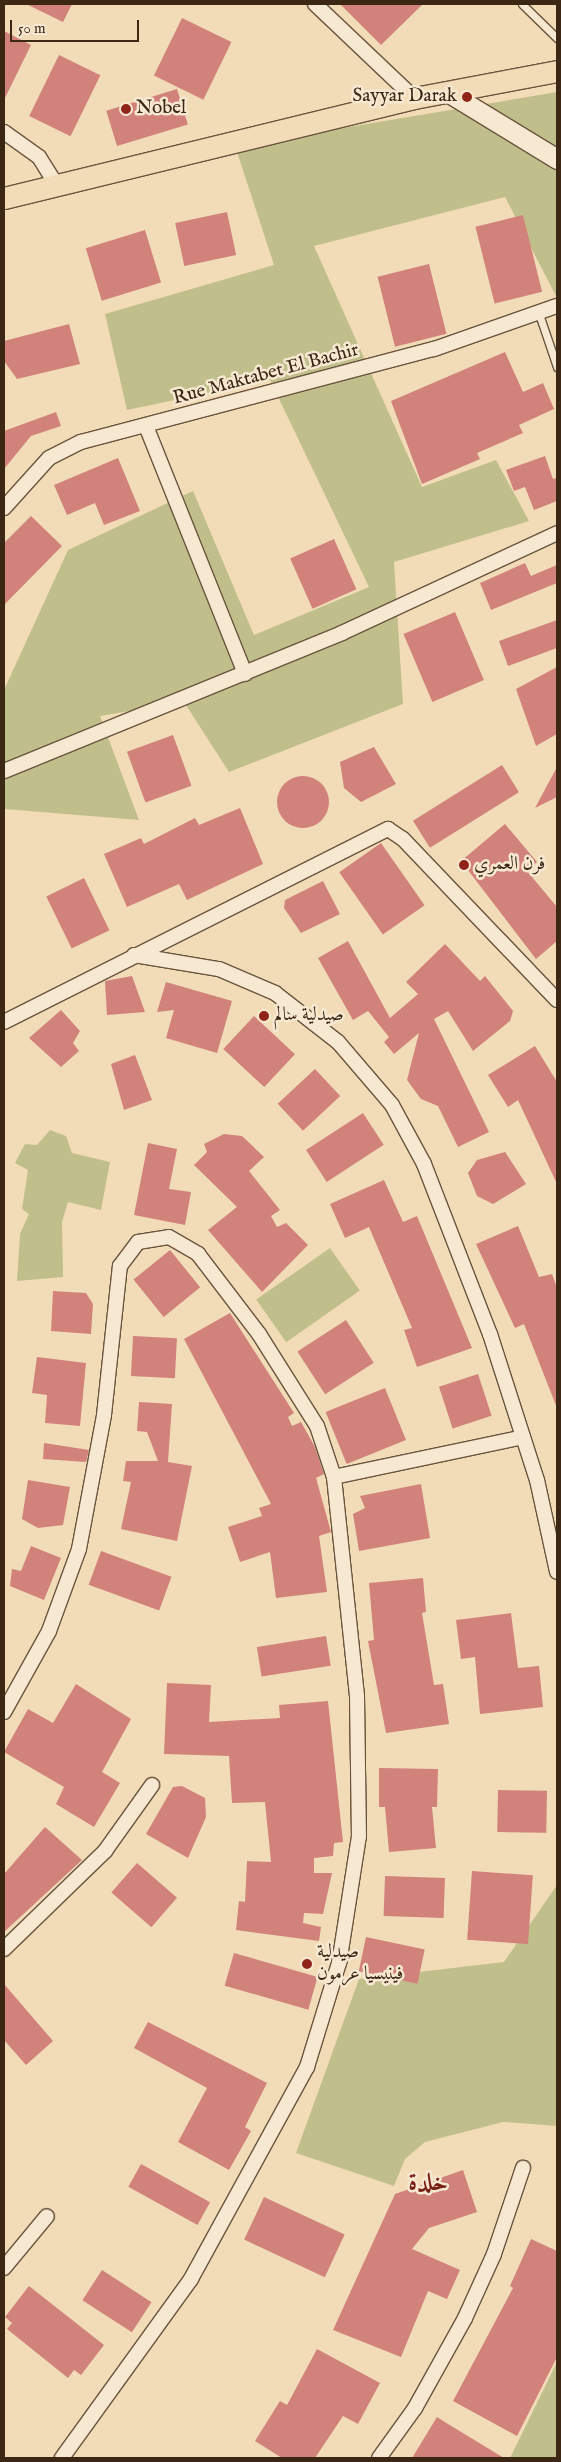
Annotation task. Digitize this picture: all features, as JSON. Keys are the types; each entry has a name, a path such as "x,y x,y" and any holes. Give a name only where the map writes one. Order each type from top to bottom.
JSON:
{"main road":[{"path":"4,198 55,183 414,98 450,93 557,71"}],"street":[{"path":"312,4 414,98"},
{"path":"450,93 557,159"},
{"path":"4,132 39,157 55,183"},
{"name":"Rue Maktabet El Bachir","path":"4,508 26,478 62,450 434,349 539,314 557,306"},
{"path":"146,426 245,674"},
{"path":"4,771 245,674 557,533"},
{"path":"4,1022 388,829 403,839 557,1000"},
{"path":"134,955 219,969 274,993 338,1042 392,1105 424,1164 487,1326 524,1437 557,1572"},
{"path":"4,1712 49,1631 79,1549 104,1415 120,1266 138,1242 169,1237 198,1254 285,1373 317,1426 334,1477 357,1696 360,1778 350,1912 328,2007 307,2066 191,2279 62,2458"},
{"path":"334,1477 524,1437"},
{"path":"4,1949 105,1851 152,1785"},
{"path":"379,2458 431,2381 480,2287 523,2168"},
{"path":"4,2268 47,2216"}],"lane":[{"path":"522,4 557,38"},
{"path":"539,314 557,367"}],"shaded area":[{"path":"557,92 557,298 505,197 314,246 422,487 496,460 529,521 394,562 403,704 229,772 184,702 100,716 139,820 4,809 4,690 68,550 193,491 254,635 369,587 270,380 127,410 105,314 274,265 235,146"},
{"path":"50,1130 66,1136 72,1153 110,1162 101,1210 68,1202 62,1222 63,1277 17,1281 20,1234 29,1214 22,1209 28,1170 15,1163 25,1144 37,1145"},
{"path":"330,1248 360,1291 286,1342 256,1300"},
{"path":"557,1885 557,2126 503,2122 425,2142 405,2159 394,2186 296,2153 359,1979 504,1962"},
{"path":"557,2362 557,2458 510,2458"}],"building":[{"path":"26,4 72,4 63,22"},
{"path":"340,4 423,4 381,45"},
{"path":"182,18 231,42 203,100 154,76"},
{"path":"4,31 31,45 4,100"},
{"path":"59,55 100,75 71,136 29,116"},
{"path":"177,89 188,124 117,146 106,111"},
{"path":"227,212 236,255 184,266 175,223"},
{"path":"523,215 542,292 495,304 475,227"},
{"path":"145,230 161,283 102,301 86,248"},
{"path":"429,264 446,334 395,347 378,277"},
{"path":"69,324 80,364 17,379 4,361 4,341"},
{"path":"505,352 523,392 543,383 554,409 519,425 523,433 477,453 480,459 422,484 391,401"},
{"path":"56,412 61,426 31,436 4,469 4,431"},
{"path":"545,456 553,479 557,478 557,501 534,510 525,487 514,491 506,470"},
{"path":"118,458 140,511 104,525 95,503 67,515 54,485"},
{"path":"31,516 62,546 4,605 4,543"},
{"path":"334,539 356,589 313,609 290,559"},
{"path":"525,563 531,576 557,565 557,583 491,610 480,583"},
{"path":"455,612 484,680 432,702 403,634"},
{"path":"557,620 557,648 508,666 499,641"},
{"path":"557,667 557,734 536,746 516,689"},
{"path":"173,735 191,786 145,803 127,752"},
{"path":"374,747 396,784 361,802 344,788 340,762"},
{"path":"502,765 519,792 430,848 413,821"},
{"path":"557,767 557,797 535,808"},
{"path":"303,776 317,780 325,788 329,802 325,816 317,824 303,828 289,824 281,816 277,802 281,788 289,780"},
{"path":"240,808 263,864 187,900 179,884 127,907 104,854 141,838 144,844 195,818 199,825"},
{"path":"505,824 537,862 527,871 557,907 557,941 536,959 461,861"},
{"path":"381,843 425,905 383,935 339,872"},
{"path":"84,878 109,930 72,949 46,896"},
{"path":"323,881 340,914 301,933 284,908 285,900"},
{"path":"348,941 390,1018 418,994 406,982 445,944 480,981 485,976 513,1011 510,1021 473,1051 448,1011 434,1019 489,1132 458,1147 438,1106 421,1099 407,1080 419,1033 394,1054 384,1042 389,1037 368,1011 353,1020 318,958"},
{"path":"132,976 145,1012 107,1015 105,981"},
{"path":"166,982 232,1001 217,1053 166,1038 174,1010 157,1012"},
{"path":"61,1010 80,1031 73,1043 79,1051 61,1067 29,1038"},
{"path":"254,1016 295,1054 264,1087 223,1049"},
{"path":"535,1046 557,1082 557,1184 518,1100 508,1107 488,1075"},
{"path":"135,1055 152,1100 124,1110 111,1064"},
{"path":"315,1069 340,1096 303,1131 278,1104"},
{"path":"363,1113 384,1145 327,1182 306,1150"},
{"path":"224,1134 242,1136 264,1157 249,1171 280,1210 271,1216 277,1227 286,1223 308,1245 262,1292 208,1230 237,1207 194,1165 207,1152 204,1144"},
{"path":"148,1143 177,1149 169,1189 191,1192 185,1225 134,1215"},
{"path":"505,1152 526,1184 493,1204 477,1196 468,1173 477,1160"},
{"path":"384,1180 403,1222 417,1216 472,1348 417,1367 404,1330 412,1328 369,1227 345,1238 330,1204"},
{"path":"518,1226 539,1277 552,1274 557,1288 557,1408 524,1324 515,1328 476,1244"},
{"path":"170,1250 200,1287 164,1317 133,1280"},
{"path":"53,1291 86,1293 93,1304 91,1334 51,1331"},
{"path":"230,1313 294,1413 288,1417 292,1426 301,1422 315,1447 324,1474 316,1478 331,1532 319,1536 327,1592 276,1598 270,1552 240,1562 228,1527 262,1516 259,1508 271,1504 184,1339"},
{"path":"346,1320 374,1363 325,1394 297,1352"},
{"path":"133,1336 177,1338 175,1378 131,1376"},
{"path":"37,1357 86,1363 80,1426 45,1423 47,1395 32,1393"},
{"path":"478,1374 492,1416 453,1429 439,1387"},
{"path":"385,1388 406,1440 347,1464 326,1412"},
{"path":"139,1402 172,1404 168,1462 192,1466 177,1541 121,1529 131,1482 123,1481 126,1461 158,1461 147,1432 137,1431"},
{"path":"44,1443 89,1450 86,1462 43,1459"},
{"path":"28,1480 70,1487 63,1525 38,1528 22,1519"},
{"path":"421,1484 430,1538 359,1551 353,1514 365,1508 360,1496"},
{"path":"31,1546 61,1558 44,1600 10,1586 12,1569 21,1571"},
{"path":"101,1551 171,1577 159,1610 89,1585"},
{"path":"423,1578 426,1612 422,1613 434,1685 443,1684 449,1724 386,1733 368,1641 374,1640 369,1583"},
{"path":"511,1613 518,1668 539,1666 543,1707 480,1714 475,1657 461,1659 456,1620"},
{"path":"326,1636 331,1666 262,1677 257,1647"},
{"path":"167,1683 211,1685 209,1722 280,1718 279,1705 328,1701 343,1842 334,1843 333,1856 314,1858 314,1873 332,1873 323,1914 304,1913 303,1923 321,1927 319,1941 236,1930 239,1901 245,1902 247,1861 271,1862 265,1802 232,1803 229,1756 164,1754"},
{"path":"76,1684 131,1719 102,1772 120,1783 94,1827 56,1804 64,1787 4,1752 28,1709 53,1723"},
{"path":"379,1768 438,1769 437,1807 432,1807 436,1848 389,1852 385,1807 379,1807"},
{"path":"182,1786 205,1798 206,1817 188,1858 146,1834 173,1787"},
{"path":"498,1790 547,1791 546,1833 497,1832"},
{"path":"45,1827 82,1860 4,1932 4,1874"},
{"path":"137,1863 177,1898 151,1927 111,1892"},
{"path":"472,1871 533,1875 528,1944 467,1940"},
{"path":"385,1876 445,1878 444,1918 384,1916"},
{"path":"366,1937 425,1949 417,1984 359,1971"},
{"path":"234,1953 318,1977 308,2010 225,1986"},
{"path":"4,1984 53,2041 26,2065 4,2040"},
{"path":"148,2022 267,2083 245,2127 251,2131 229,2170 178,2142 207,2088 134,2048"},
{"path":"141,2164 210,2202 197,2225 128,2187"},
{"path":"463,2170 477,2212 429,2228 412,2249 460,2270 447,2299 428,2291 401,2357 333,2330 395,2194"},
{"path":"264,2197 345,2235 325,2277 244,2240"},
{"path":"531,2239 557,2251 557,2357 517,2436 453,2401 513,2288 510,2286"},
{"path":"102,2270 151,2302 132,2332 82,2300"},
{"path":"29,2286 104,2345 81,2375 74,2370 68,2378 7,2329 12,2323 5,2317"},
{"path":"317,2349 380,2383 358,2424 343,2416 315,2458 282,2458 255,2441 280,2401 287,2405"},
{"path":"437,2417 448,2424 504,2458 412,2458"}],"place":[{"name":"Sayyar Darak","path":"467,97"},
{"name":"Nobel","path":"126,109"},
{"name":"فرن العمري","path":"464,865"},
{"name":"صيدلية سالم","path":"264,1016"},
{"name":"صيدلية فينيسيا عرمون","path":"307,1964"}],"district":[{"name":"خلدة","path":"428,2184"}]}
